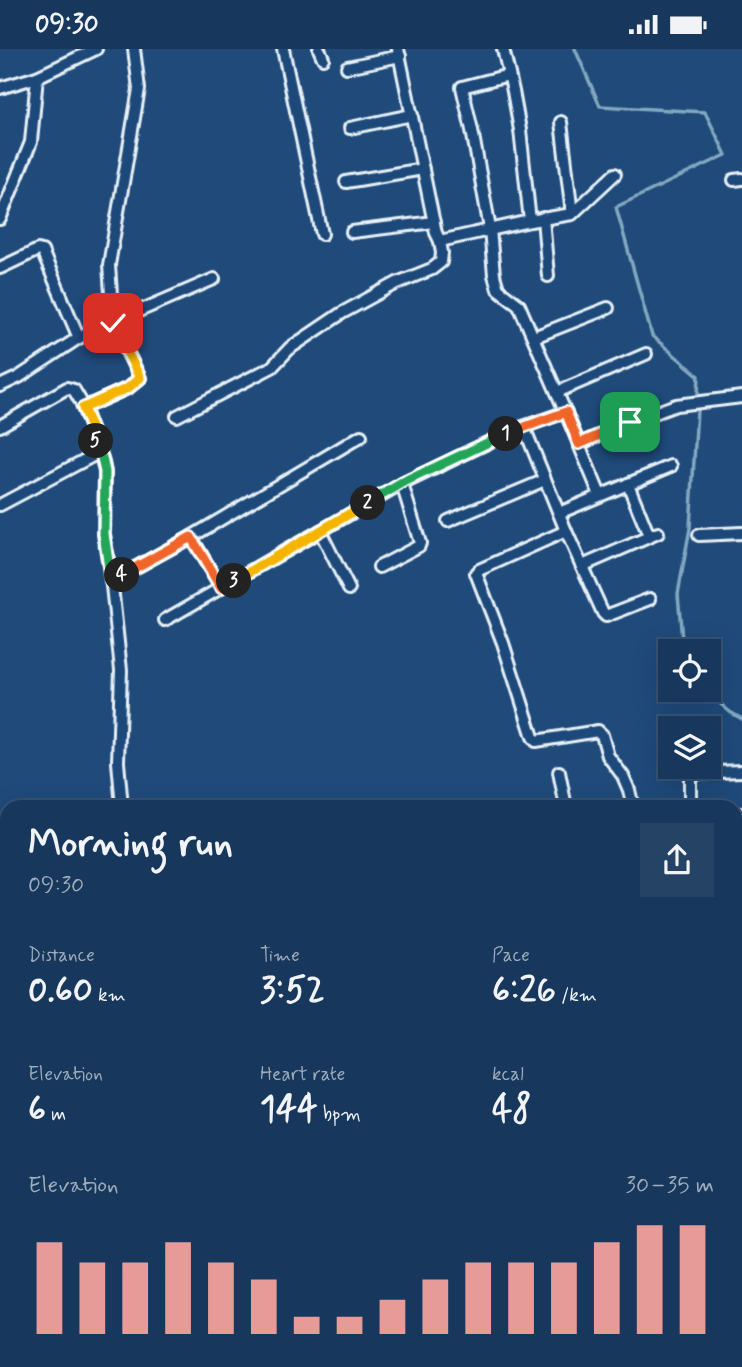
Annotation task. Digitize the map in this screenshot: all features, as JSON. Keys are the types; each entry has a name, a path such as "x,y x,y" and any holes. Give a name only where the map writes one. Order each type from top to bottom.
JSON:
{"street":[{"path":"0,88 37,77 96,49"},
{"path":"83,408 128,388 140,378 113,323 109,265 139,89 134,49"},
{"path":"283,49 322,234"},
{"path":"503,49 520,130 530,221"},
{"path":"177,416 272,367 290,348 342,313 397,283 432,269 441,262 440,241 399,53 347,67"},
{"path":"509,75 462,87 489,229 494,275 498,289 519,305 600,495"},
{"path":"0,219 31,142 37,77"},
{"path":"350,128 412,115"},
{"path":"561,122 572,214"},
{"path":"346,182 423,169"},
{"path":"440,241 572,214 615,174"},
{"path":"543,218 548,276"},
{"path":"352,232 434,222"},
{"path":"0,268 38,250 42,251 79,338"},
{"path":"0,386 19,377 83,335 214,279"},
{"path":"534,337 608,307"},
{"path":"557,392 646,354"},
{"path":"0,426 67,388 74,390 100,452 105,472 104,534 121,670 118,762 121,800"},
{"path":"579,444 676,405 742,397"},
{"path":"165,620 402,484 524,427 566,412"},
{"path":"524,427 603,613 606,615 650,599"},
{"path":"111,581 361,436"},
{"path":"0,505 100,452"},
{"path":"559,513 671,466"},
{"path":"447,521 545,480"},
{"path":"379,566 419,546 420,543 402,484"},
{"path":"582,566 653,534 628,484"},
{"path":"320,531 349,589"},
{"path":"566,531 477,573 533,737 536,741 598,731 602,735 608,756 623,776 631,800"},
{"path":"699,535 742,533"},
{"path":"191,537 221,588"},
{"path":"721,771 742,771"},
{"path":"559,772 565,800"},
{"path":"690,779 690,800"}],"waterway":[{"path":"575,49 600,106 705,112 726,155 616,207 652,336 699,376 690,528 678,594 682,639"},
{"path":"718,702 742,719"}],"route":[{"path":"113,323 140,378 128,388 83,408 105,472 104,534 111,581 191,537 221,588 404,482 514,430 566,412 579,444 630,422"}]}
